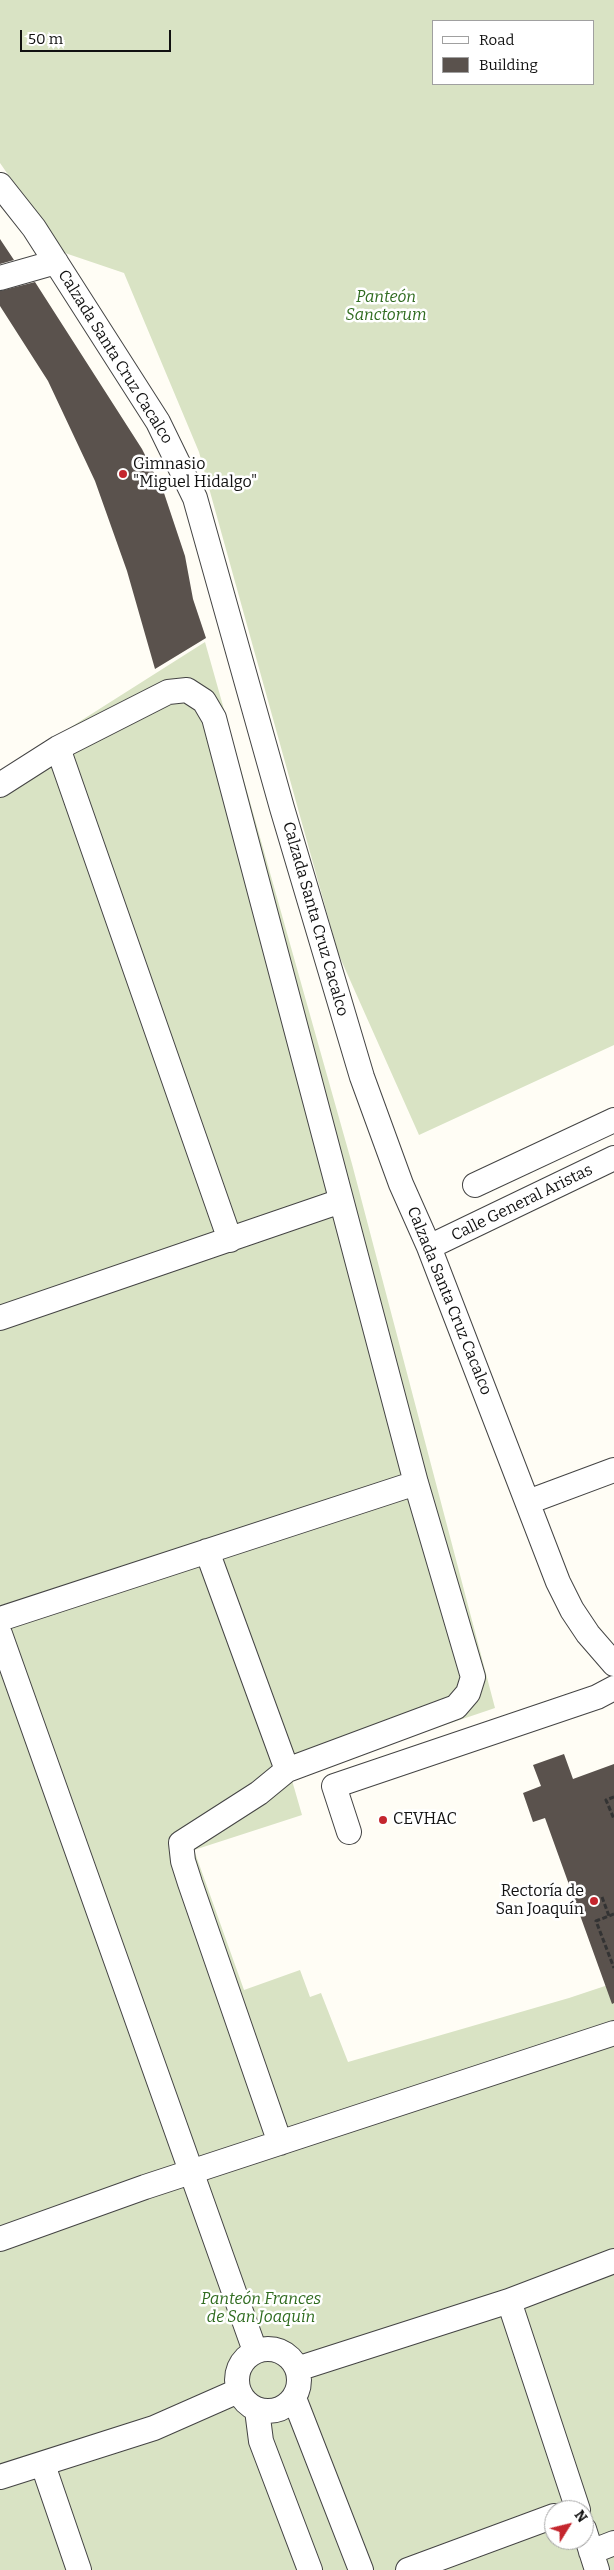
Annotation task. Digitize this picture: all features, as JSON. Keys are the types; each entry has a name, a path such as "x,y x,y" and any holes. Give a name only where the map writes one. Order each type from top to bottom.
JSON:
{"street":[{"name":"Calzada Santa Cruz Cacalco","path":"0,185 34,228 158,422 195,498 282,808 362,1077 401,1184 429,1247 558,1582 572,1610 588,1634 614,1664"},
{"path":"0,278 56,262"},
{"path":"0,785 58,748 168,692 187,690 204,701 214,718 416,1483 472,1677 468,1693 456,1707 286,1770 259,1794 181,1843 183,1861 280,2143"},
{"path":"58,748 230,1240"},
{"path":"475,1185 614,1120"},
{"name":"Calle General Aristas","path":"429,1247 614,1158"},
{"path":"0,1318 341,1201"},
{"path":"528,1502 614,1470"},
{"path":"0,1619 416,1483"},
{"path":"207,1551 286,1770"},
{"path":"0,1634 256,2351"},
{"path":"349,1832 334,1786 597,1697 614,1688"},
{"path":"0,2238 191,2172 614,2034"},
{"path":"297,2369 509,2301 614,2261"},
{"path":"509,2301 573,2500"},
{"path":"268,2349 280,2351 290,2358 297,2369 299,2386 294,2398 284,2408 271,2412 257,2410 246,2403 238,2391 236,2379 239,2368 246,2358 256,2351 268,2349"},
{"path":"0,2477 43,2465 154,2428 238,2391"},
{"path":"294,2398 361,2570"},
{"path":"257,2410 261,2441 310,2570"},
{"path":"43,2465 79,2570"},
{"path":"408,2570 544,2520"},
{"path":"594,2561 614,2543"}],"path":[{"path":"614,1797 606,1800 614,1819"},
{"path":"602,1897 609,1916"},
{"path":"614,1914 596,1921 614,1968"}],"green space":[{"name":"Panteón Sanctorum","path":"0,0 614,0 614,1045 419,1135 338,953 199,452 124,273 62,252 0,163"},
{"name":"Panteón Frances de San Joaquín","path":"205,642 352,1164 495,1708 291,1777 302,1815 194,1850 244,1990 300,1970 310,1997 321,1993 348,2062 569,1998 614,1983 614,2570 0,2570 0,772"}],"building":[{"path":"0,239 14,260 0,264"},
{"name":"Gimnasio \"Miguel Hidalgo\"","path":"35,282 142,449 164,493 185,556 193,599 206,638 155,669 127,571 95,481 48,381 0,306 0,291"},
{"name":"Rectoría de San Joaquín","path":"564,1754 573,1779 614,1764 614,2003 612,2004 545,1818 533,1822 523,1793 541,1786 533,1765"}],"place":[{"name":"Gimnasio \"Miguel Hidalgo\"","path":"123,474"},
{"name":"CEVHAC","path":"383,1820"},
{"name":"Rectoría de San Joaquín","path":"594,1901"}]}
